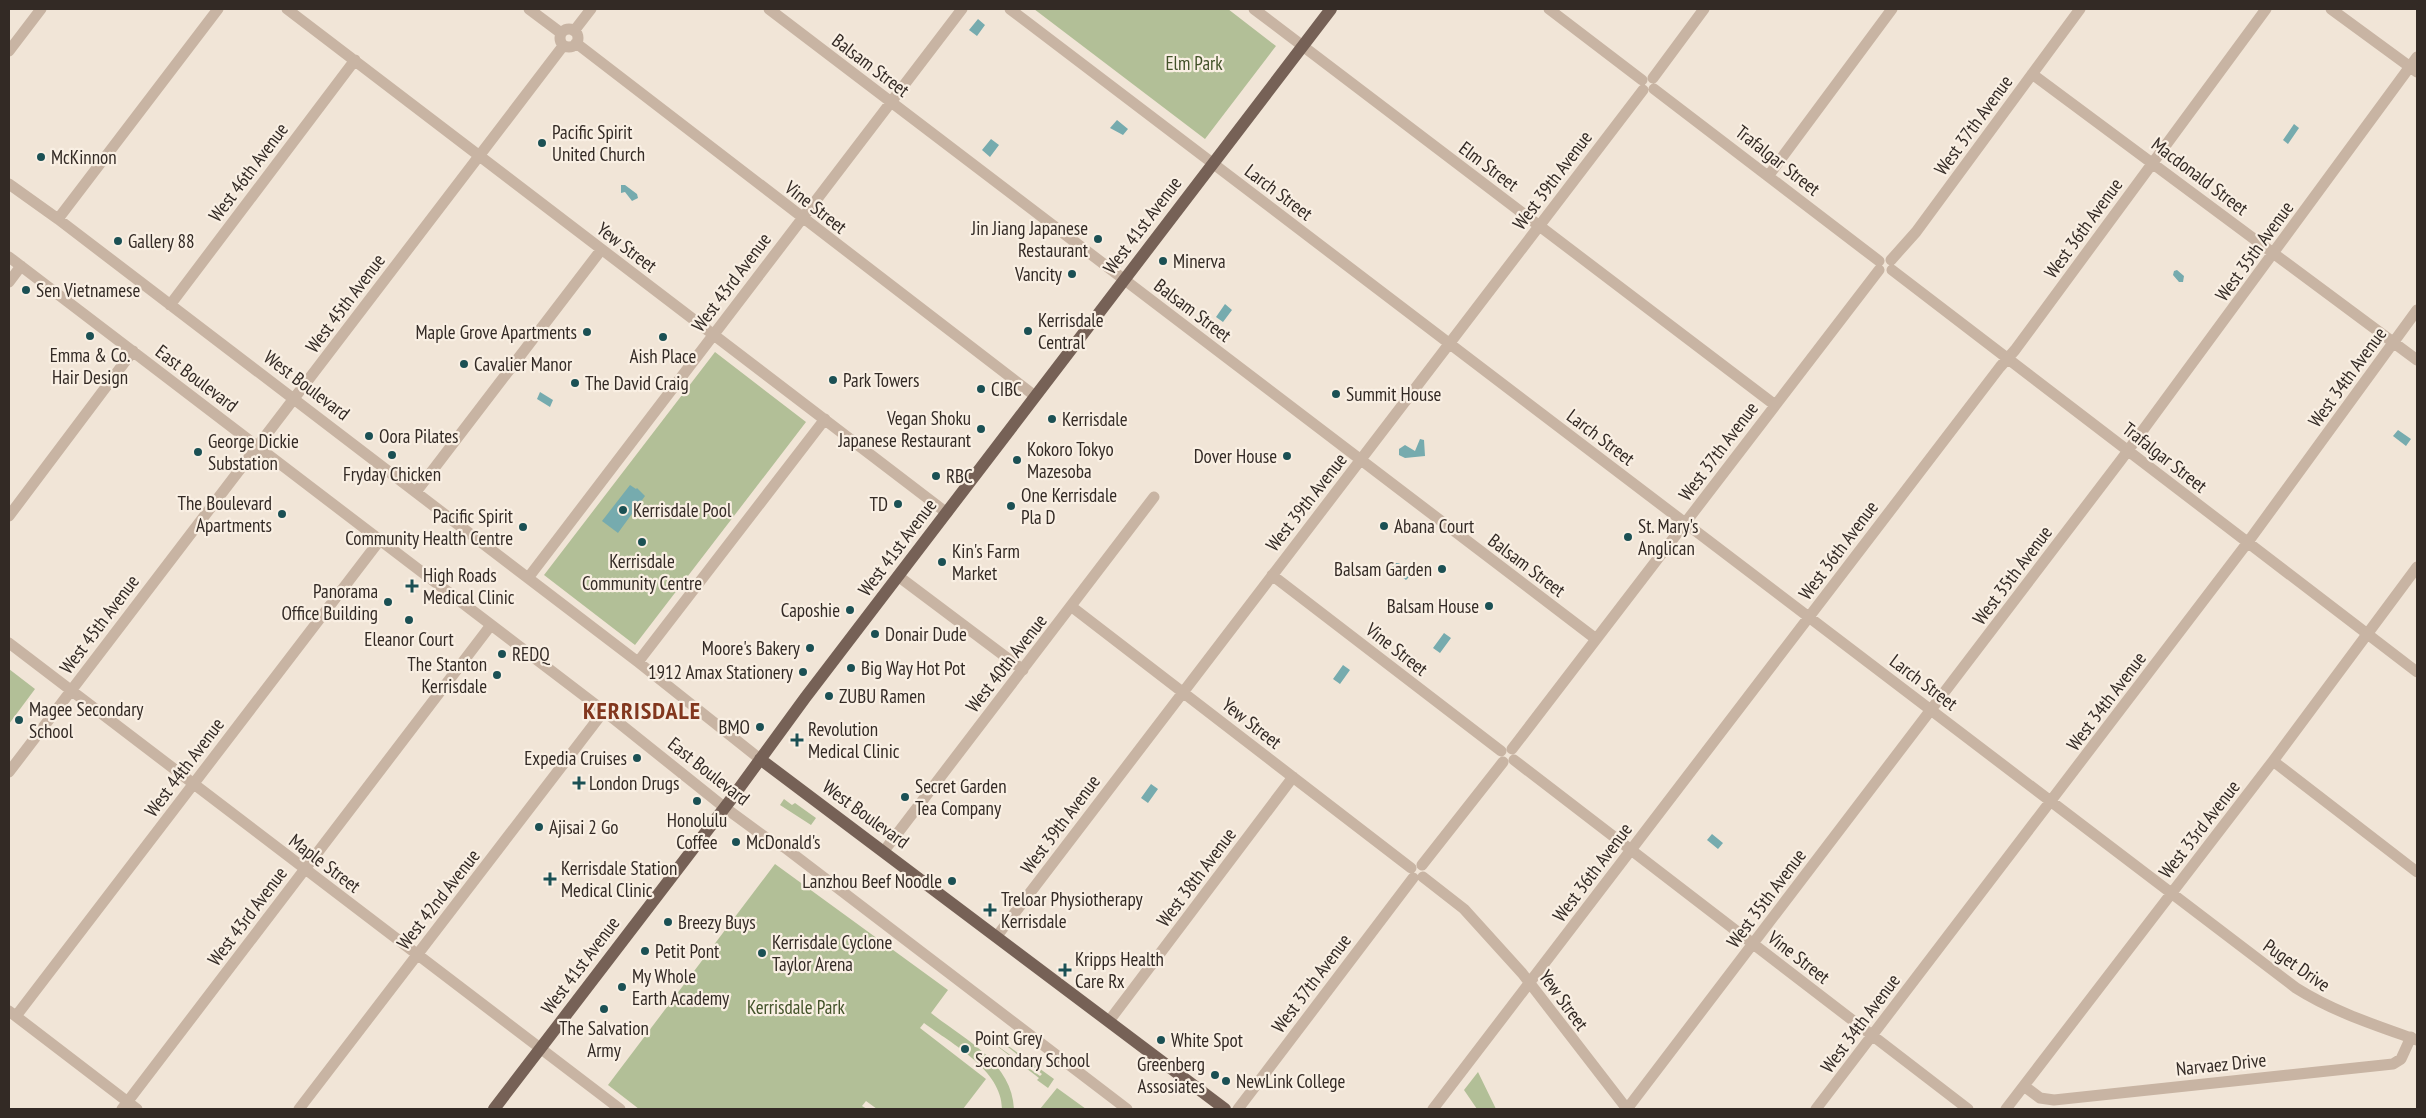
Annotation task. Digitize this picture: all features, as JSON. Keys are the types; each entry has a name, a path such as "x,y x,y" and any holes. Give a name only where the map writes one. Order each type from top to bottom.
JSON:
{"main road":[{"name":"West 41st Avenue","path":"494,1109 1034,396 1331,9"},
{"name":"West Boulevard","path":"760,759 1225,1109"}],"street":[{"path":"9,51 41,9"},
{"path":"58,219 218,9"},
{"name":"Yew Street","path":"287,9 947,513"},
{"path":"529,9 561,33"},
{"path":"574,31 591,9"},
{"name":"Balsam Street","path":"768,9 1596,639"},
{"name":"West 43rd Avenue","path":"528,578 962,9"},
{"name":"Larch Street","path":"1010,9 2172,893"},
{"name":"Elm Street","path":"1254,9 1775,405"},
{"name":"Trafalgar Street","path":"1549,9 2417,672"},
{"name":"West 39th Avenue","path":"997,936 1704,9"},
{"path":"1769,176 1892,9"},
{"name":"West 37th Avenue","path":"1238,1109 1775,405 1885,265 1916,232 2080,9"},
{"name":"West 36th Avenue","path":"1433,1109 2008,358 2266,9"},
{"path":"2331,9 2414,70"},
{"path":"568,29 574,31 578,37 576,43 570,47 563,46 560,40 561,33 568,29"},
{"name":"Vine Street","path":"576,43 1034,396"},
{"name":"West 45th Avenue","path":"9,772 563,46"},
{"name":"West 35th Avenue","path":"1627,1109 1932,710 2274,253 2414,70 2417,57"},
{"name":"West 46th Avenue","path":"170,305 355,60"},
{"name":"Macdonald Street","path":"2032,74 2153,162 2417,360"},
{"name":"West Boulevard","path":"9,184 58,219 416,492 638,662 760,759"},
{"path":"416,492 601,250"},
{"name":"East Boulevard","path":"9,257 604,711 724,807 769,840 784,847 1127,1109"},
{"path":"9,282 21,266"},
{"name":"West 34th Avenue","path":"1816,1109 2248,542 2417,310"},
{"path":"9,516 133,351"},
{"path":"638,662 825,419"},
{"name":"West 40th Avenue","path":"884,851 1072,607 1154,497"},
{"name":"West 44th Avenue","path":"12,1013 193,783 380,540"},
{"name":"West 33rd Avenue","path":"2006,1109 2273,761 2417,567"},
{"name":"Vine Street","path":"1272,575 1968,1109"},
{"path":"898,576 1023,670"},
{"name":"Yew Street","path":"1072,607 1464,909 1530,982 1627,1109"},
{"name":"West 43rd Avenue","path":"129,1107 304,869 491,625"},
{"name":"Maple Street","path":"9,643 620,1109"},
{"name":"West 42nd Avenue","path":"299,1109 604,711"},
{"path":"2273,761 2417,872"},
{"name":"West 38th Avenue","path":"1109,1022 1293,777"},
{"name":"Puget Drive","path":"2172,893 2296,988 2321,1004 2414,1039"},
{"path":"12,1013 129,1107"},
{"name":"Narvaez Drive","path":"2024,1086 2040,1098 2054,1100 2393,1064 2401,1059 2414,1039"}],"green space":[{"name":"Elm Park","path":"1034,9 1228,9 1276,46 1205,139"},
{"path":"715,352 806,422 635,645 544,575"},
{"path":"9,669 35,689 9,724"},
{"path":"784,799 792,805 795,803 816,818 811,825 780,805"},
{"name":"Kerrisdale Park","path":"775,864 948,990 931,1013 971,1042 996,1065 1005,1078 1011,1092 1014,1109 1002,1109 1000,1095 994,1082 974,1059 924,1023 920,1028 986,1079 963,1109 877,1109 866,1101 862,1106 867,1109 639,1109 608,1085"},
{"path":"989,1032 1054,1079 1048,1088 1037,1080 1039,1078 985,1037 1040,1076 1042,1074"},
{"path":"1478,1072 1496,1109 1477,1109 1464,1090"},
{"path":"1057,1088 1086,1109 1040,1109"}],"water":[{"path":"978,19 985,25 977,36 969,30"},
{"path":"1117,120 1128,129 1123,135 1110,128"},
{"path":"2294,124 2299,128 2288,144 2283,140"},
{"path":"991,139 999,145 990,157 982,150"},
{"path":"621,185 625,185 637,194 638,198 632,201 625,192 621,193"},
{"path":"2177,270 2184,276 2183,282 2179,282 2173,275 2174,271"},
{"path":"1225,304 1232,310 1223,322 1216,317"},
{"path":"540,392 553,400 550,407 537,399"},
{"path":"2398,430 2411,439 2406,446 2393,436"},
{"path":"1420,439 1424,440 1425,456 1405,458 1399,455 1399,449 1405,445 1415,451"},
{"path":"630,485 637,488 645,496 618,533 602,521"},
{"path":"1395,563 1399,563 1411,575 1406,580 1391,569"},
{"path":"1444,633 1451,638 1440,653 1433,648"},
{"path":"1343,665 1350,670 1340,684 1333,679"},
{"path":"1151,784 1158,789 1148,803 1141,798"},
{"path":"1712,834 1723,843 1718,849 1707,840"}],"place":[{"name":"Pacific Spirit United Church","path":"542,143"},
{"name":"McKinnon","path":"41,157"},
{"name":"Jin Jiang Japanese Restaurant","path":"1098,239"},
{"name":"Gallery 88","path":"118,241"},
{"name":"Minerva","path":"1163,261"},
{"name":"Vancity","path":"1072,274"},
{"name":"Sen Vietnamese","path":"26,290"},
{"name":"Kerrisdale Central","path":"1028,331"},
{"name":"Maple Grove Apartments","path":"587,332"},
{"name":"Emma & Co. Hair Design","path":"90,336"},
{"name":"Aish Place","path":"663,337"},
{"name":"Cavalier Manor","path":"464,364"},
{"name":"Park Towers","path":"833,380"},
{"name":"The David Craig","path":"575,383"},
{"name":"CIBC","path":"981,389"},
{"name":"Summit House","path":"1336,394"},
{"name":"Kerrisdale","path":"1052,419"},
{"name":"Vegan Shoku Japanese Restaurant","path":"981,429"},
{"name":"Oora Pilates","path":"369,436"},
{"name":"George Dickie Substation","path":"198,452"},
{"name":"Fryday Chicken","path":"392,455"},
{"name":"Dover House","path":"1287,456"},
{"name":"Kokoro Tokyo Mazesoba","path":"1017,460"},
{"name":"RBC","path":"936,476"},
{"name":"TD","path":"898,504"},
{"name":"One Kerrisdale Pla D","path":"1011,506"},
{"name":"Kerrisdale Pool","path":"623,510"},
{"name":"The Boulevard Apartments","path":"282,514"},
{"name":"Abana Court","path":"1384,526"},
{"name":"Pacific Spirit Community Health Centre","path":"523,527"},
{"name":"St. Mary's Anglican","path":"1628,537"},
{"name":"Kerrisdale Community Centre","path":"642,542"},
{"name":"Kin's Farm Market","path":"942,562"},
{"name":"Balsam Garden","path":"1442,569"},
{"name":"High Roads Medical Clinic","path":"412,586"},
{"name":"Panorama Office Building","path":"388,602"},
{"name":"Balsam House","path":"1489,606"},
{"name":"Caposhie","path":"850,610"},
{"name":"Eleanor Court","path":"409,620"},
{"name":"Donair Dude","path":"875,634"},
{"name":"Moore's Bakery","path":"810,648"},
{"name":"REDQ","path":"502,654"},
{"name":"Big Way Hot Pot","path":"851,668"},
{"name":"1912 Amax Stationery","path":"803,672"},
{"name":"The Stanton Kerrisdale","path":"497,675"},
{"name":"ZUBU Ramen","path":"829,696"},
{"name":"Magee Secondary School","path":"19,720"},
{"name":"BMO","path":"760,727"},
{"name":"Revolution Medical Clinic","path":"797,740"},
{"name":"Expedia Cruises","path":"637,758"},
{"name":"London Drugs","path":"579,783"},
{"name":"Secret Garden Tea Company","path":"905,797"},
{"name":"Honolulu Coffee","path":"697,801"},
{"name":"Ajisai 2 Go","path":"539,827"},
{"name":"McDonald's","path":"736,842"},
{"name":"Kerrisdale Station Medical Clinic","path":"550,879"},
{"name":"Lanzhou Beef Noodle","path":"952,881"},
{"name":"Treloar Physiotherapy Kerrisdale","path":"990,910"},
{"name":"Breezy Buys","path":"668,922"},
{"name":"Petit Pont","path":"645,951"},
{"name":"Kerrisdale Cyclone Taylor Arena","path":"762,953"},
{"name":"Kripps Health Care Rx","path":"1065,970"},
{"name":"My Whole Earth Academy","path":"622,987"},
{"name":"The Salvation Army","path":"604,1009"},
{"name":"White Spot","path":"1161,1040"},
{"name":"Point Grey Secondary School","path":"965,1049"},
{"name":"Greenberg Assosiates","path":"1215,1075"},
{"name":"NewLink College","path":"1226,1081"}],"district":[{"name":"KERRISDALE","path":"642,710"}]}
